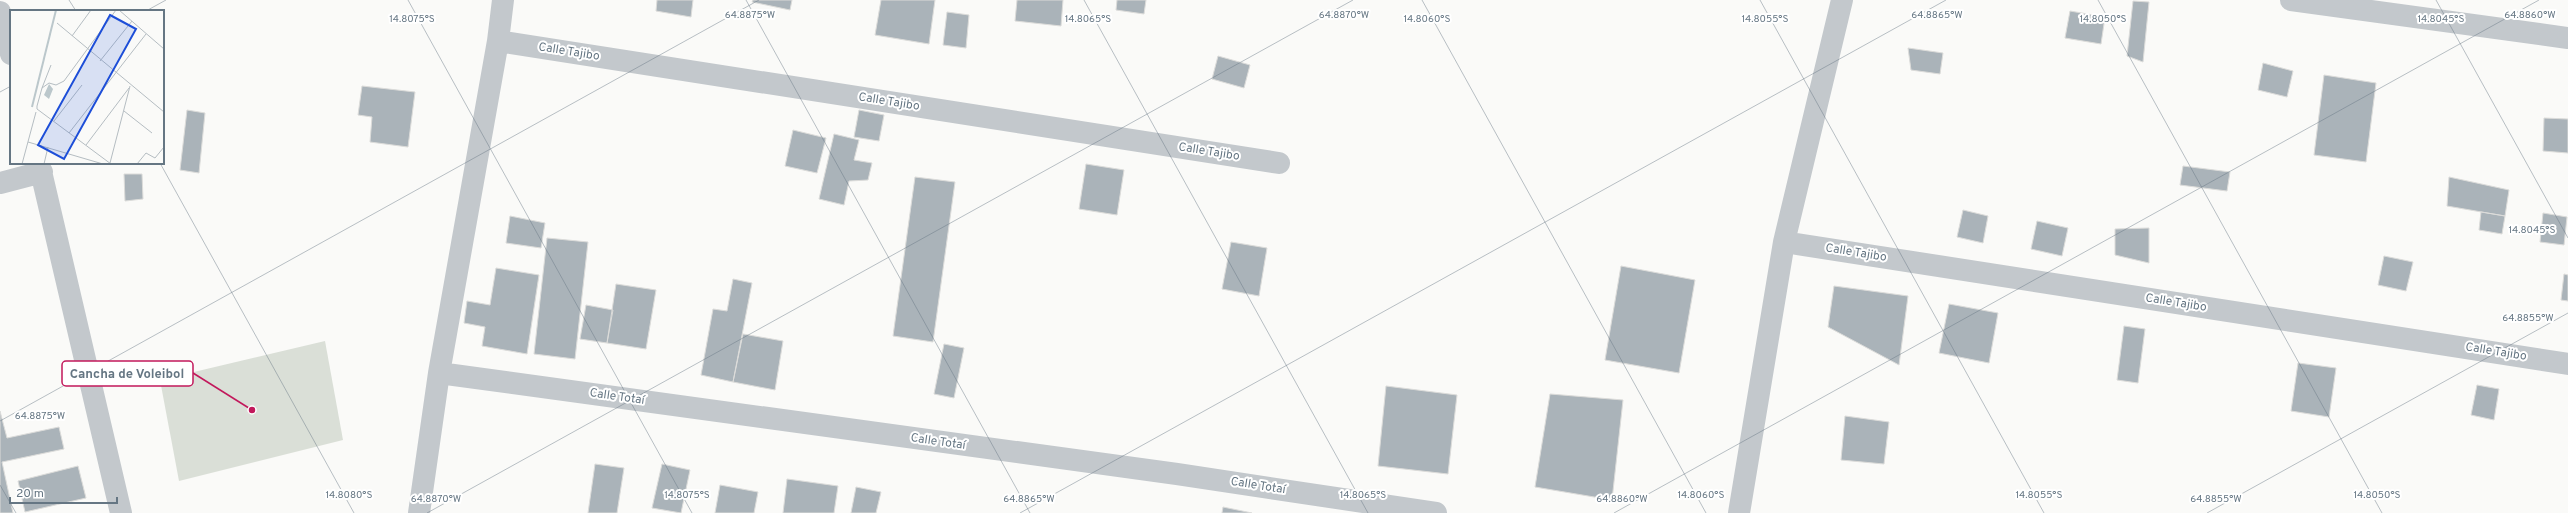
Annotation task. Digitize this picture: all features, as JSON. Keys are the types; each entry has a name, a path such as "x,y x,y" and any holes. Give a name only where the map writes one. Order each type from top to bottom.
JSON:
{"street":[{"path":"419,513 439,373 498,42 503,0"},
{"path":"1739,513 1784,242 1842,0"},
{"path":"2291,0 2568,38"},
{"path":"0,12 10,50"},
{"name":"Calle Tajibo","path":"498,42 1279,163"},
{"path":"0,183 41,168 121,513"},
{"name":"Calle Tajibo","path":"1784,242 2568,364"},
{"name":"Calle Totaí","path":"439,373 1177,474 1436,513"}],"shaded area":[{"path":"325,341 343,440 179,481 160,380"}],"building":[{"path":"657,0 693,0 691,17 656,11"},
{"path":"753,0 792,0 790,10 752,2"},
{"path":"881,0 935,0 929,44 875,35"},
{"path":"1017,0 1063,0 1061,26 1015,21"},
{"path":"1117,0 1146,0 1144,14 1116,10"},
{"path":"2133,1 2149,2 2143,62 2127,56"},
{"path":"2070,11 2105,17 2101,44 2065,38"},
{"path":"947,12 969,15 966,48 943,45"},
{"path":"1908,48 1943,53 1940,74 1911,70"},
{"path":"1218,56 1250,65 1244,88 1212,79"},
{"path":"2263,63 2293,71 2287,97 2258,90"},
{"path":"2324,75 2376,83 2366,162 2314,155"},
{"path":"362,86 415,92 408,147 370,142 372,117 358,115"},
{"path":"187,110 205,113 199,173 180,170"},
{"path":"859,110 884,115 879,141 854,137"},
{"path":"2544,118 2568,119 2568,153 2543,151"},
{"path":"793,130 826,138 817,173 785,166"},
{"path":"834,134 859,140 854,160 872,163 868,180 849,181 844,205 819,199"},
{"path":"1086,164 1124,170 1117,215 1079,209"},
{"path":"2183,166 2230,172 2227,191 2180,185"},
{"path":"124,174 142,174 143,199 125,201"},
{"path":"915,177 955,182 933,342 893,336"},
{"path":"2449,177 2509,190 2505,216 2447,206"},
{"path":"1963,210 1988,216 1983,243 1957,237"},
{"path":"2481,212 2505,216 2502,234 2479,230"},
{"path":"2543,213 2567,217 2564,245 2540,242"},
{"path":"510,216 545,223 541,248 506,243"},
{"path":"2037,221 2068,228 2062,256 2031,249"},
{"path":"2149,228 2149,263 2115,255 2115,229"},
{"path":"547,238 588,242 575,359 534,354"},
{"path":"1231,242 1267,248 1259,296 1222,289"},
{"path":"2384,256 2413,262 2406,291 2378,285"},
{"path":"1621,266 1695,280 1679,373 1605,360"},
{"path":"496,268 539,275 527,354 482,346 485,327 464,323 467,301 490,305"},
{"path":"2564,274 2568,275 2568,301 2561,300"},
{"path":"733,279 752,283 733,382 701,375 713,309 727,311"},
{"path":"616,284 656,290 646,349 607,343"},
{"path":"1834,286 1908,296 1899,365 1828,327"},
{"path":"1949,304 1998,313 1989,363 1939,353"},
{"path":"586,305 613,310 607,343 580,339"},
{"path":"2124,326 2145,329 2138,383 2117,380"},
{"path":"743,334 783,341 775,390 733,382"},
{"path":"944,344 964,348 954,398 934,394"},
{"path":"2298,363 2336,368 2329,417 2291,411"},
{"path":"2477,385 2499,389 2494,420 2471,415"},
{"path":"1386,386 1457,395 1448,474 1378,466"},
{"path":"1550,394 1623,400 1612,500 1535,487"},
{"path":"0,411 7,438 59,427 64,449 2,462 13,513 0,513"},
{"path":"1845,416 1889,422 1884,464 1841,460"},
{"path":"595,464 624,468 617,513 588,513"},
{"path":"662,464 690,470 681,513 652,508"},
{"path":"78,466 86,498 25,512 18,481"},
{"path":"787,479 838,486 834,513 783,513"},
{"path":"720,485 758,492 754,513 715,513"},
{"path":"856,487 881,492 876,513 851,513"},
{"path":"1223,507 1252,513 1222,513"}],"place":[{"name":"Cancha de Voleibol","path":"252,410"}]}
